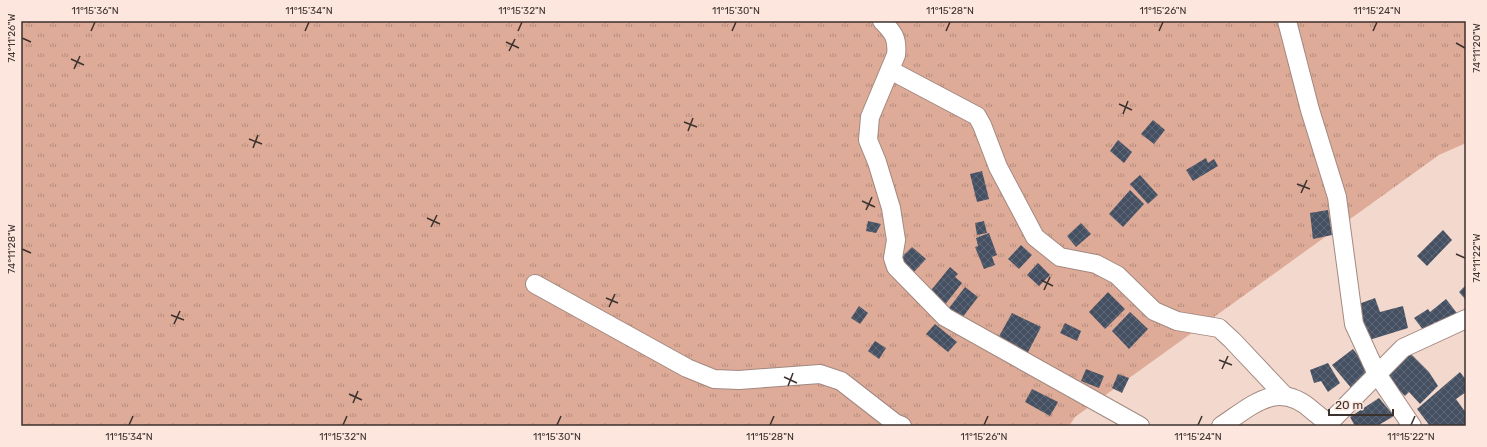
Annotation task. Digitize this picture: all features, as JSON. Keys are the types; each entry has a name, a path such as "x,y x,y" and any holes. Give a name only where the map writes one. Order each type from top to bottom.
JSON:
{"street":[{"path":"882,21 894,32 898,44 896,55 870,117 868,140 877,162 890,208 896,240 893,258 896,267 945,317 1140,426"},
{"path":"1287,21 1310,110 1337,197 1354,324 1377,374 1412,426"},
{"path":"890,70 977,116 998,167 1035,237 1060,257 1096,264 1117,275 1154,311 1177,321 1219,328 1282,394 1305,403 1329,425 1403,348 1466,319"},
{"path":"535,284 687,368 714,379 739,380 820,374 841,381 895,423 902,426"},
{"path":"1221,426 1259,400 1282,394"}],"green space":[{"path":"21,21 1466,21 1466,143 1439,155 1075,417 1069,426 21,426"}],"building":[{"path":"1153,120 1165,130 1154,144 1141,134"},
{"path":"1118,140 1132,152 1124,163 1110,151"},
{"path":"1206,158 1208,163 1214,159 1218,166 1193,181 1186,170"},
{"path":"982,171 989,199 977,202 970,174"},
{"path":"1140,175 1158,195 1148,204 1130,184"},
{"path":"1130,190 1144,204 1123,227 1109,214"},
{"path":"1328,210 1332,235 1313,239 1310,213"},
{"path":"868,221 881,224 876,233 866,231"},
{"path":"984,221 987,233 977,235 975,223"},
{"path":"1081,223 1091,234 1076,247 1067,236"},
{"path":"1443,230 1452,240 1427,266 1417,256"},
{"path":"989,233 997,255 992,257 995,265 984,269 975,247 978,246 976,238"},
{"path":"1021,245 1032,255 1019,269 1008,259"},
{"path":"912,247 926,259 912,274 898,261"},
{"path":"1038,263 1050,275 1039,286 1027,275"},
{"path":"950,267 958,274 955,277 962,283 944,306 928,294"},
{"path":"1466,285 1466,300 1459,292"},
{"path":"965,287 978,297 962,318 949,308"},
{"path":"1108,292 1125,309 1105,329 1089,312"},
{"path":"1375,298 1380,312 1403,306 1408,328 1366,341 1356,305"},
{"path":"1446,299 1460,317 1441,330 1435,322 1424,331 1414,318 1428,309 1430,312"},
{"path":"859,306 868,313 860,324 851,318"},
{"path":"1130,312 1148,329 1129,349 1112,331"},
{"path":"1012,313 1041,327 1026,356 997,340"},
{"path":"1065,323 1081,331 1077,341 1060,333"},
{"path":"935,324 957,342 948,352 926,334"},
{"path":"875,341 886,348 879,359 868,351"},
{"path":"1353,349 1370,372 1352,389 1332,365"},
{"path":"1407,350 1429,372 1438,386 1420,404 1409,392 1405,396 1383,374"},
{"path":"1328,363 1340,383 1328,392 1321,381 1314,383 1310,370"},
{"path":"1086,369 1104,376 1099,388 1081,381"},
{"path":"1460,372 1466,380 1466,392 1456,399 1466,413 1466,426 1430,426 1417,409"},
{"path":"1118,374 1129,378 1122,393 1112,388"},
{"path":"1032,389 1058,402 1050,416 1025,402"},
{"path":"1379,398 1394,416 1377,426 1355,426 1350,417"}]}
